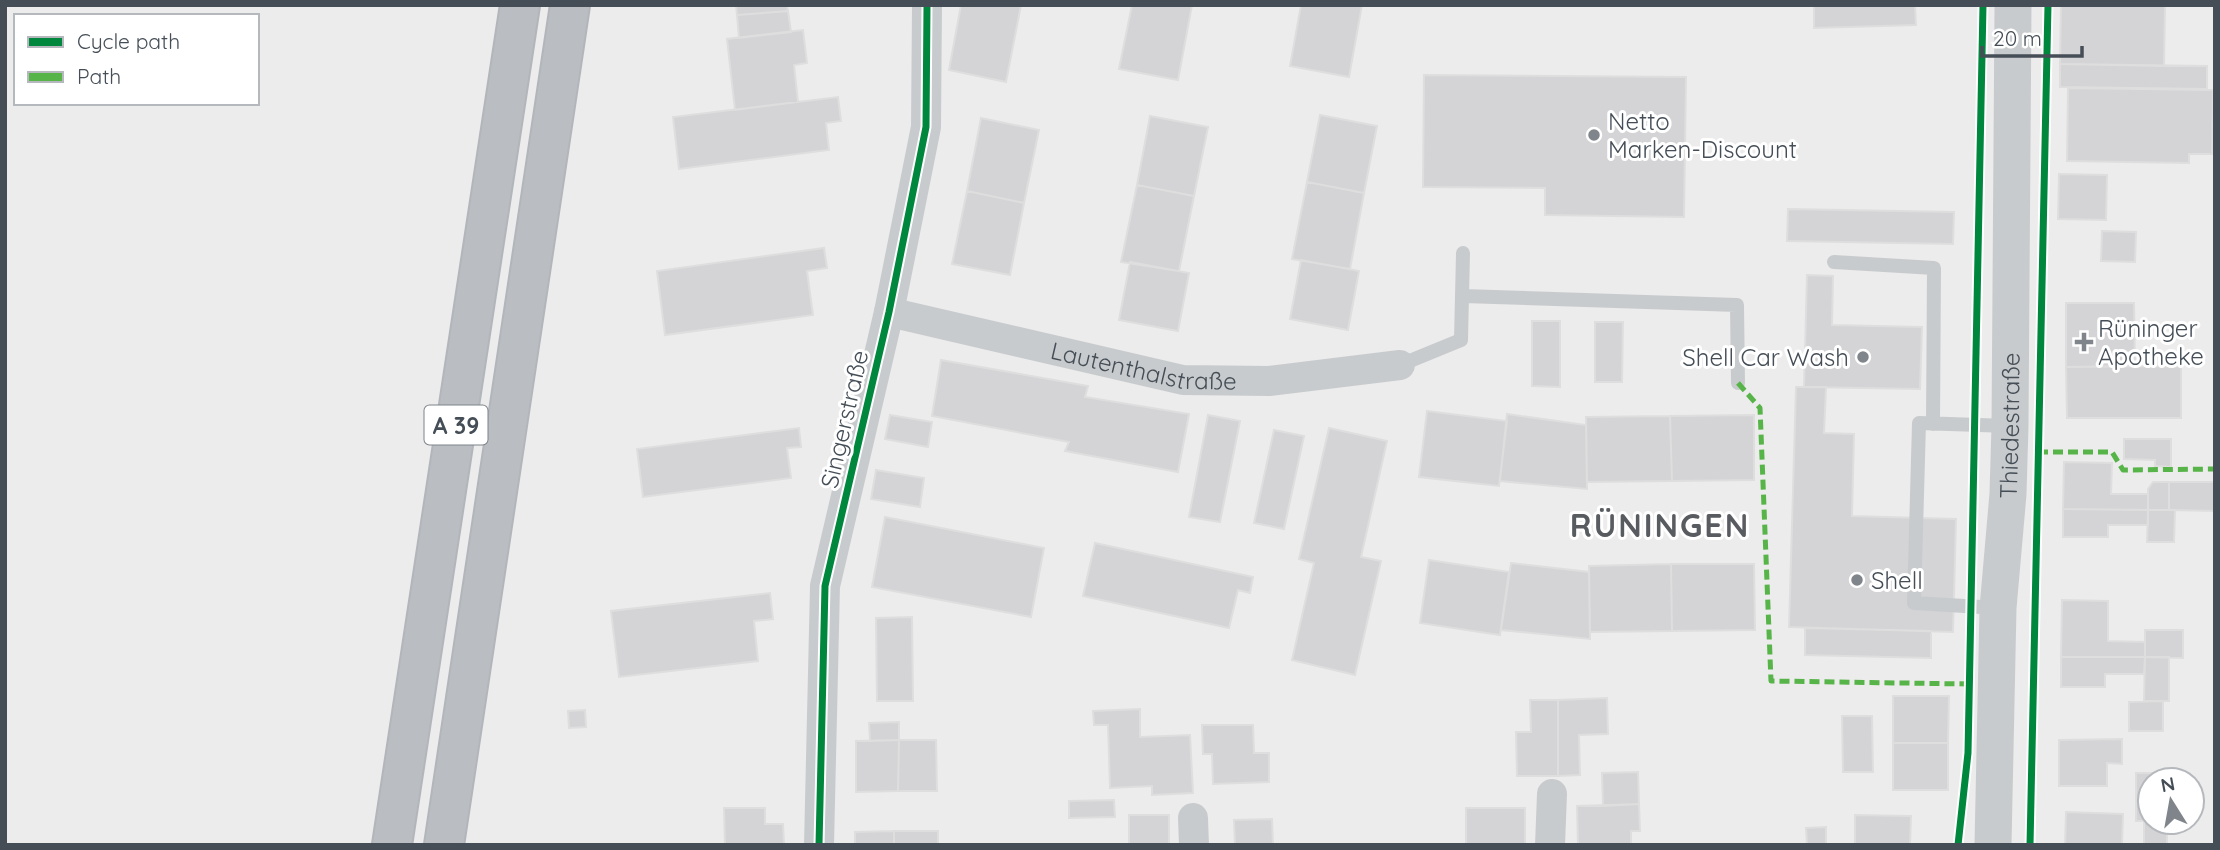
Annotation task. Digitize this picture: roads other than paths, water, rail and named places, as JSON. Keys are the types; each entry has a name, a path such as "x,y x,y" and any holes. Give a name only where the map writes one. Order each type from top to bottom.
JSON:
{"highway":[{"name":"A 39","path":"392,845 520,5"},
{"name":"A 39","path":"444,845 570,5"}],"street":[{"name":"Singerstraße","path":"819,845 825,586 889,312 926,127 927,5"},
{"name":"Thiedestraße","path":"1993,845 1998,608 2008,494 2010,426 2013,5"},
{"name":"Lautenthalstraße","path":"889,312 1183,380 1269,381 1400,365"},
{"path":"1550,845 1552,794"}],"lane":[{"path":"1400,365 1461,340 1463,253"},
{"path":"1834,262 1934,268 1933,424"},
{"path":"1463,296 1737,305 1738,383"},
{"path":"1998,608 1914,603 1919,423 2010,426"}],"place":[{"name":"Netto Marken-Discount","path":"1594,135"},
{"name":"Rüninger Apotheke","path":"2084,342"},
{"name":"Shell Car Wash","path":"1863,357"},
{"name":"Shell","path":"1857,580"}],"district":[{"name":"RÜNINGEN","path":"1660,525"}]}
